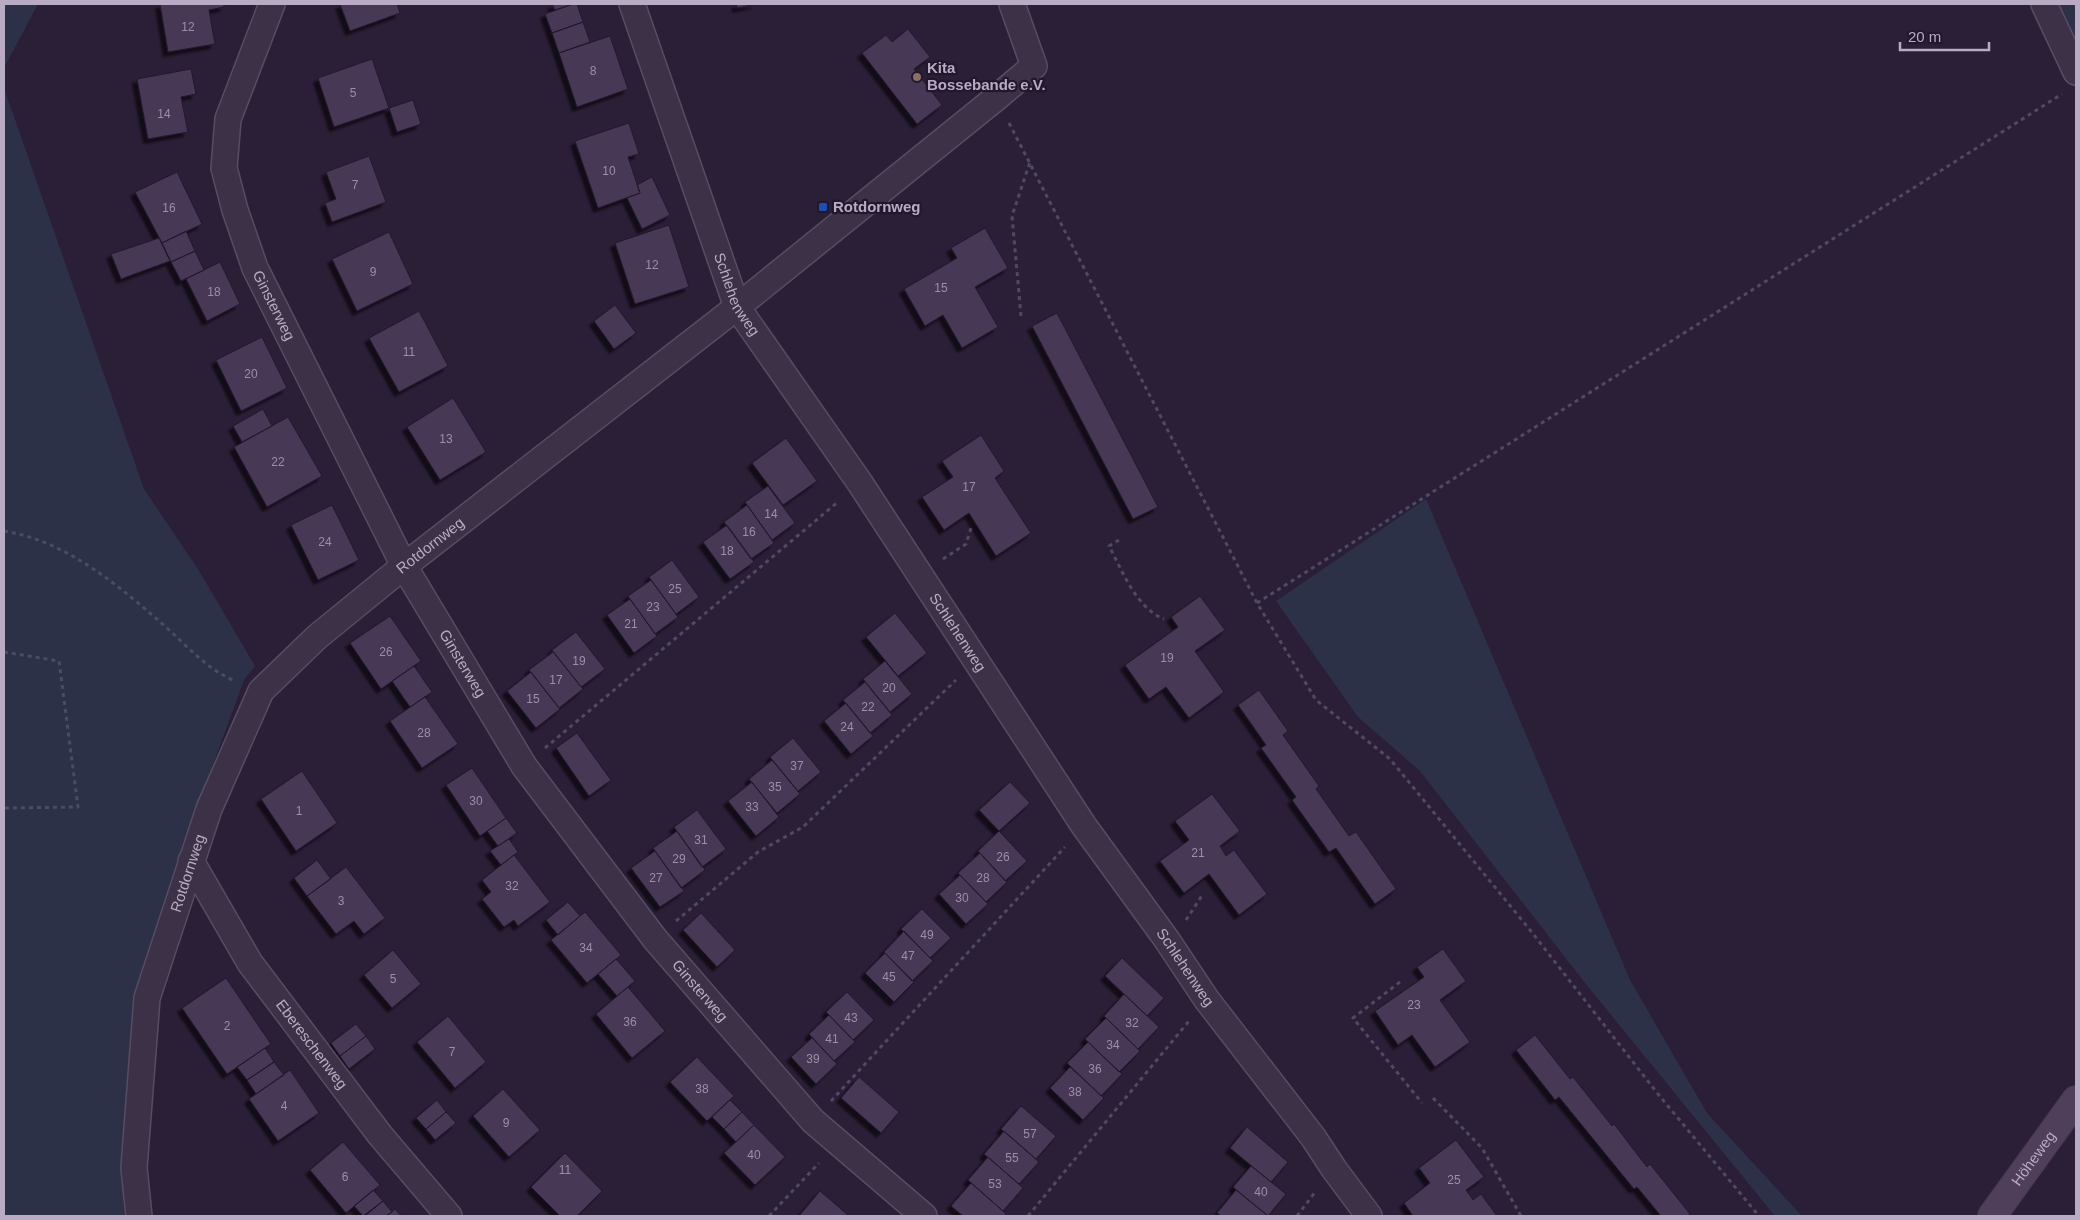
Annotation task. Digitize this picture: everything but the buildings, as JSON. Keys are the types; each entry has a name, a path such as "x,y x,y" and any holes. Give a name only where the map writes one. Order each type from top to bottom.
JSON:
{"street":[{"name":"Ginsterweg","path":"272,4 228,119 224,168 235,210 256,268 404,566 524,766 656,939 813,1121 924,1216"},
{"name":"Schlehenweg","path":"632,4 737,307 860,483 1084,826 1167,940 1207,1000 1313,1137 1369,1216"},
{"name":"Rotdornweg","path":"138,1216 134,1168 147,998 209,809 261,691 317,637 404,566 737,307 1034,66 1012,4"},
{"path":"2044,4 2072,81"},
{"name":"Ebereschenweg","path":"191,861 250,963 380,1135 449,1216"},
{"name":"Höheweg","path":"1992,1216 2076,1100"}],"path":[{"path":"1257,603 2072,81"},
{"path":"996,98 1257,603 1316,700 1390,759 1530,930 1658,1094 1759,1216"},
{"path":"1021,316 1012,216 1030,162"},
{"path":"524,766 860,483"},
{"path":"919,574 966,544 972,525"},
{"path":"4,531 54,546 91,567 165,626 207,664 227,678 261,691"},
{"path":"1118,540 1109,546 1137,596 1155,616 1164,619"},
{"path":"4,652 59,661 78,807 4,808"},
{"path":"656,939 758,852 803,827 924,713 976,660"},
{"path":"813,1121 1084,826"},
{"path":"1400,982 1353,1018 1422,1103"},
{"path":"1028,1216 1207,1000"},
{"path":"1433,1098 1482,1148 1522,1216"},
{"path":"769,1216 838,1142"}],"shaded area":[{"path":"4,4 38,4 4,68"},
{"path":"2058,4 2076,4 2076,41"},
{"path":"4,88 144,489 198,569 255,666 244,680 179,857 136,997 122,1167 124,1216 4,1216"},
{"path":"1426,499 1630,980 1707,1113 1802,1216 1775,1216 1589,988 1420,771 1358,717 1276,601"}],"place":[{"name":"Kita Bossebande e.V.","path":"917,77"},
{"name":"Rotdornweg","path":"823,207"}]}
